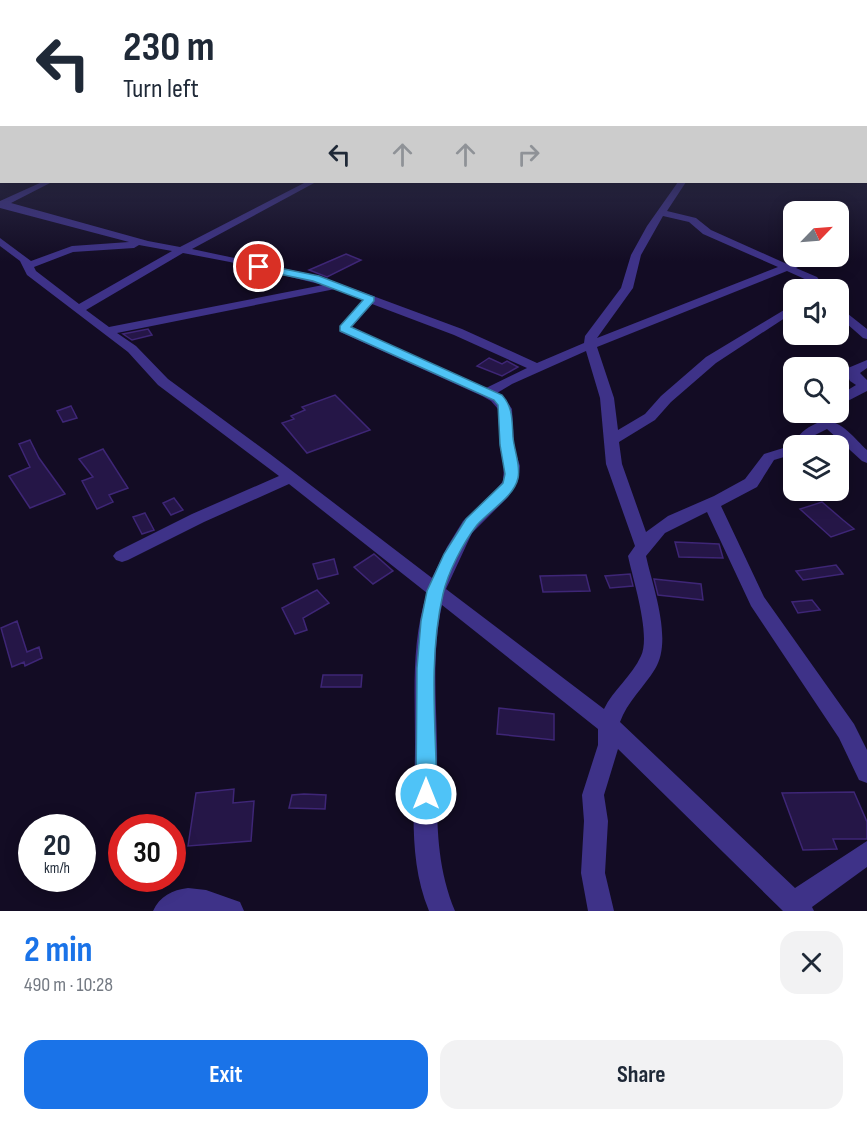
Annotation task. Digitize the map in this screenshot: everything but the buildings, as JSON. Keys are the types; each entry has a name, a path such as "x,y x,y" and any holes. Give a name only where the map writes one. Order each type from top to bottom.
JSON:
{"street":[{"path":"2,205 46,183"},
{"path":"78,310 180,251 310,183"},
{"path":"643,546 614,464 607,398 590,345 591,336 627,288 636,255 681,183"},
{"path":"2,205 147,244 299,274 458,332 538,368"},
{"path":"661,213 687,217 702,224 707,232 783,265"},
{"path":"0,242 25,259 31,273 132,349 163,382 291,477 608,725 797,908 867,853"},
{"path":"29,265 72,249 147,244"},
{"path":"487,393 507,381 590,345 788,267 813,279"},
{"path":"106,331 335,286"},
{"path":"370,299 344,328 498,397 504,405 512,474 505,490 471,522 452,554 435,591 429,621 426,668 426,860 436,899 442,911"},
{"path":"611,440 650,417 666,399 711,360 783,314"},
{"path":"849,319 867,335"},
{"path":"849,396 866,386 855,378 853,373 855,368 867,364"},
{"path":"806,435 821,423"},
{"path":"831,423 867,458"},
{"path":"601,911 593,873 596,821 594,795 609,745 608,725 614,709 649,662 654,648 653,632 637,556 659,527 673,519 712,505 750,483 759,474 769,457 783,452"},
{"path":"122,556 198,518 291,477"},
{"path":"712,505 757,601 847,731 867,773"},
{"path":"165,911 169,906 185,899 231,911"}],"route":[{"path":"259,267 315,278 370,299 346,323 344,328 498,397 504,405 512,474 509,485 471,522 452,554 435,591 429,621 426,668 426,794"}]}
